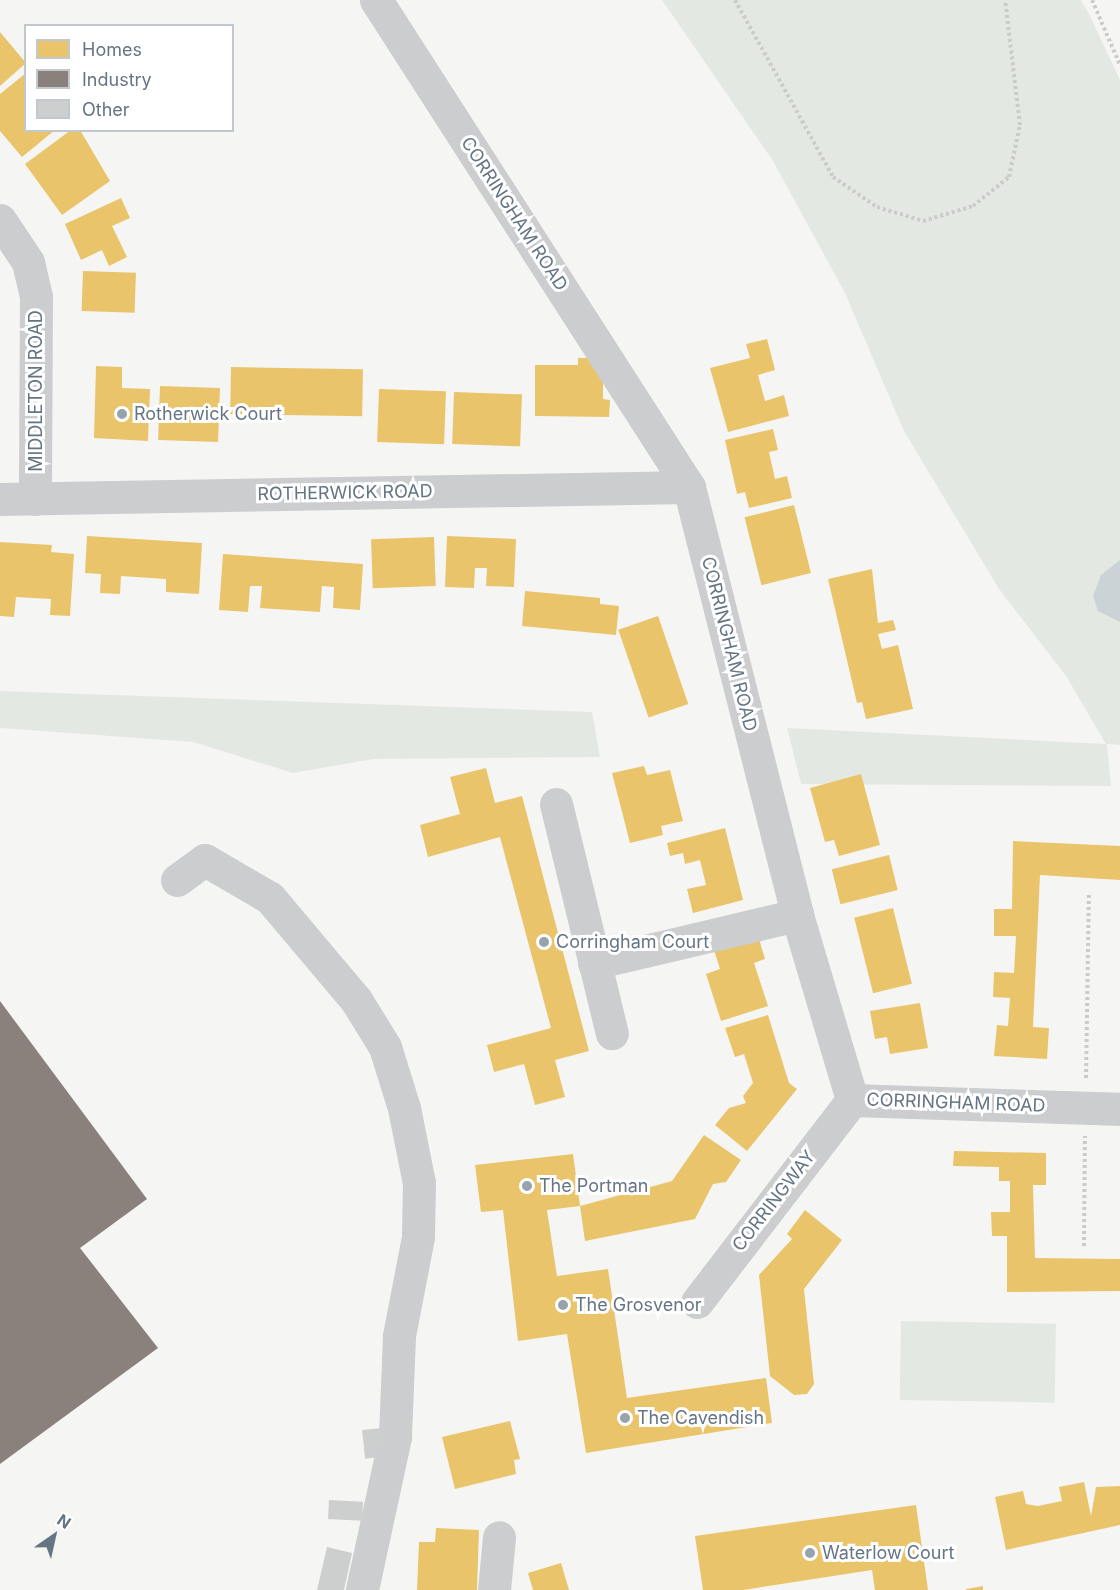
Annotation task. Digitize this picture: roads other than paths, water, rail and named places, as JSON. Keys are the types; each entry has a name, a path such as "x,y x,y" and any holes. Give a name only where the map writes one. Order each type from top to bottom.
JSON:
{"street":[{"name":"CORRINGHAM ROAD","path":"376,0 689,487 797,915 852,1100 1085,1120 1120,1109"},
{"name":"MIDDLETON ROAD","path":"0,220 28,262 36,296 35,499"},
{"name":"ROTHERWICK ROAD","path":"0,499 689,487"},
{"path":"556,804 612,1033"},
{"path":"177,880 205,860 252,886 286,914 380,1038 404,1108 419,1183 418,1237 399,1336 395,1437 362,1590"},
{"path":"594,963 797,915"},
{"name":"CORRINGWAY","path":"697,1302 852,1100"},
{"path":"494,1590 499,1538"}],"place":[{"name":"Rotherwick Court","path":"122,414"},
{"name":"Corringham Court","path":"544,942"},
{"name":"The Portman","path":"527,1186"},
{"name":"The Grosvenor","path":"563,1305"},
{"name":"The Cavendish","path":"625,1418"},
{"name":"Waterlow Court","path":"810,1553"}]}
